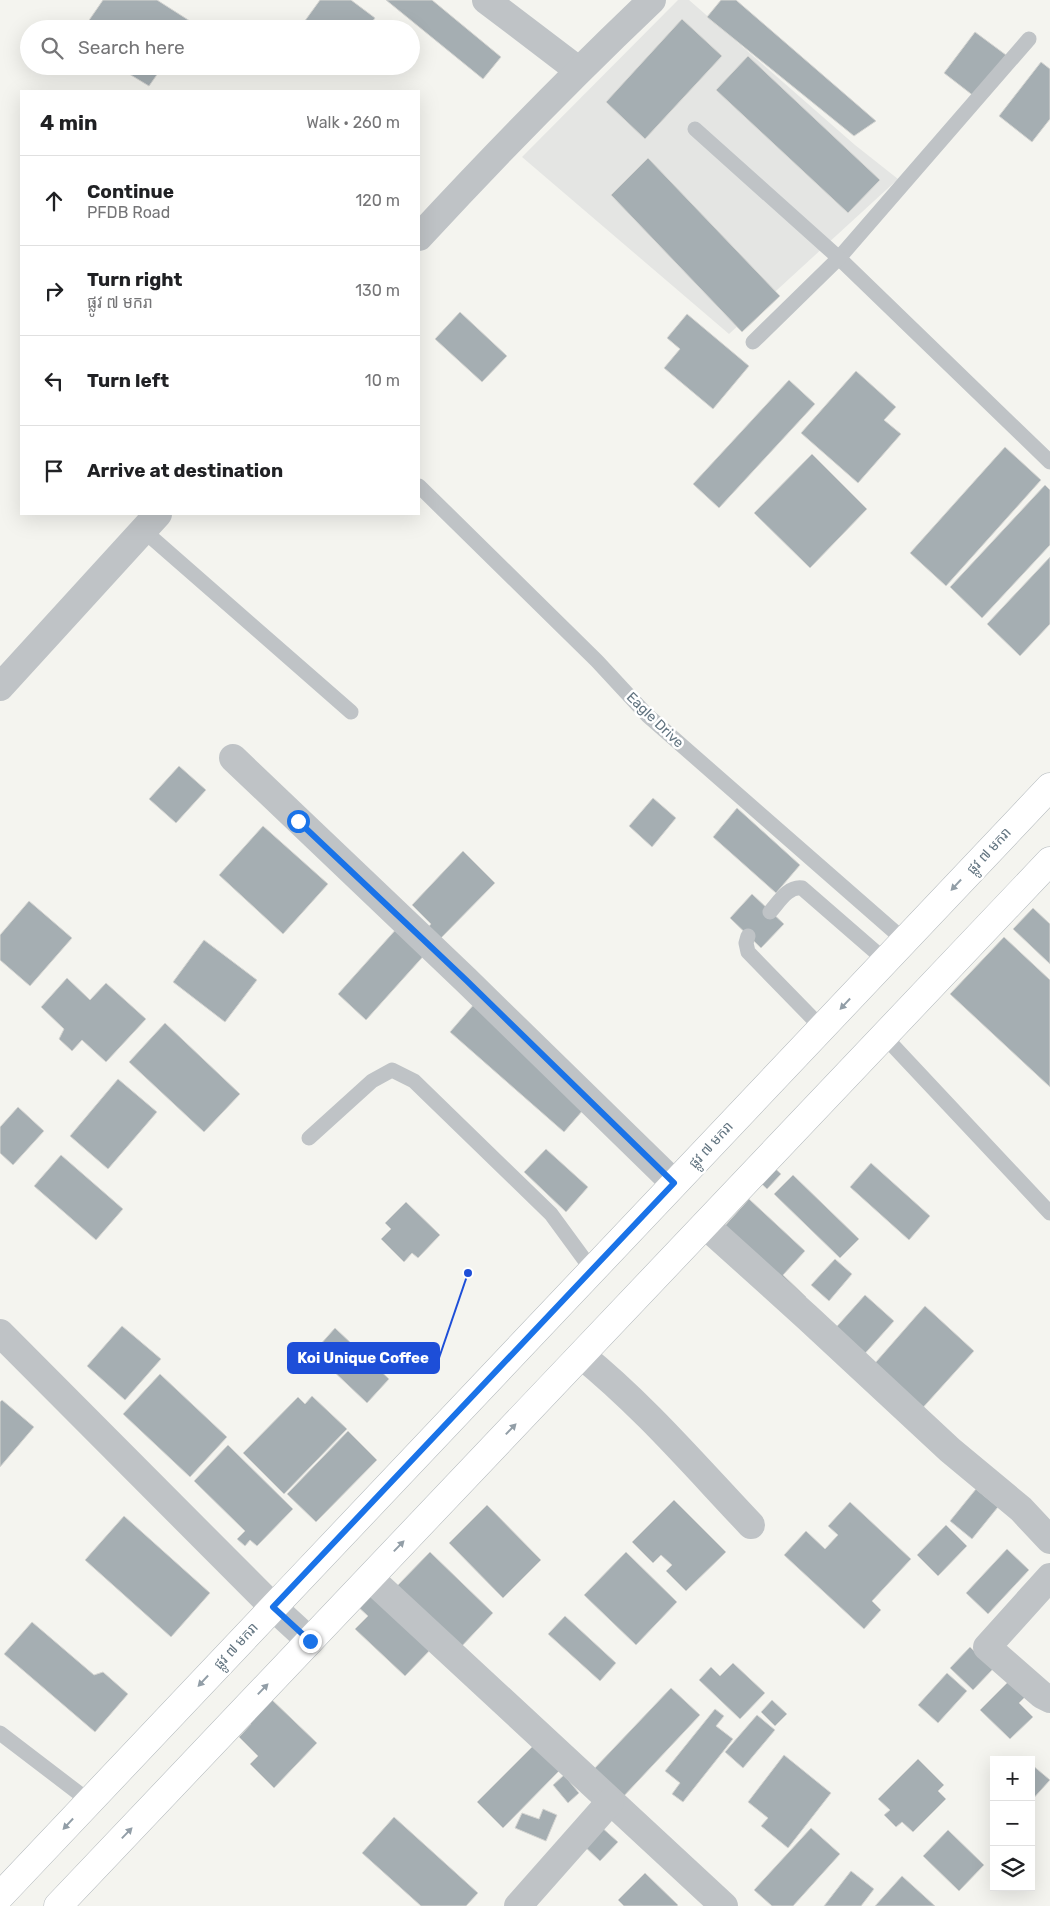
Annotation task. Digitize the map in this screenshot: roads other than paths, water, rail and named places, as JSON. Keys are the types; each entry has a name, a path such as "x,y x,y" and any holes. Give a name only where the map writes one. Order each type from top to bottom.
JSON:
{"main road":[{"name":"ផ្លូវ ៧ មករា","path":"0,1896 1050,786"},
{"path":"58,1906 1050,861"}],"street":[{"path":"486,0 578,70"},
{"path":"420,236 578,70 652,0"},
{"path":"0,687 150,522"},
{"path":"233,758 466,980 674,1183"},
{"path":"705,1225 808,1316 950,1450 1021,1509 1050,1540"},
{"path":"0,1333 273,1607 310,1641"},
{"path":"581,1355 601,1371 663,1432 751,1525"},
{"path":"1050,1577 987,1647 1042,1695 1050,1699"},
{"path":"370,1578 724,1906"},
{"path":"518,1906 610,1802"}],"lane":[{"path":"753,342 839,258 1029,40"},
{"path":"695,128 839,258 1050,462"},
{"name":"Eagle Drive","path":"420,487 597,661 647,715 904,940"},
{"path":"150,522 351,712"},
{"path":"770,912 790,891 796,887 802,888 886,960"},
{"path":"748,936 746,942 748,952 822,1028"},
{"path":"884,1036 1050,1213"},
{"path":"309,1138 372,1081 392,1070 414,1082 551,1214 592,1270"},
{"path":"0,1733 89,1802"}],"place":[{"name":"Koi Unique Coffee","path":"468,1273"}]}
